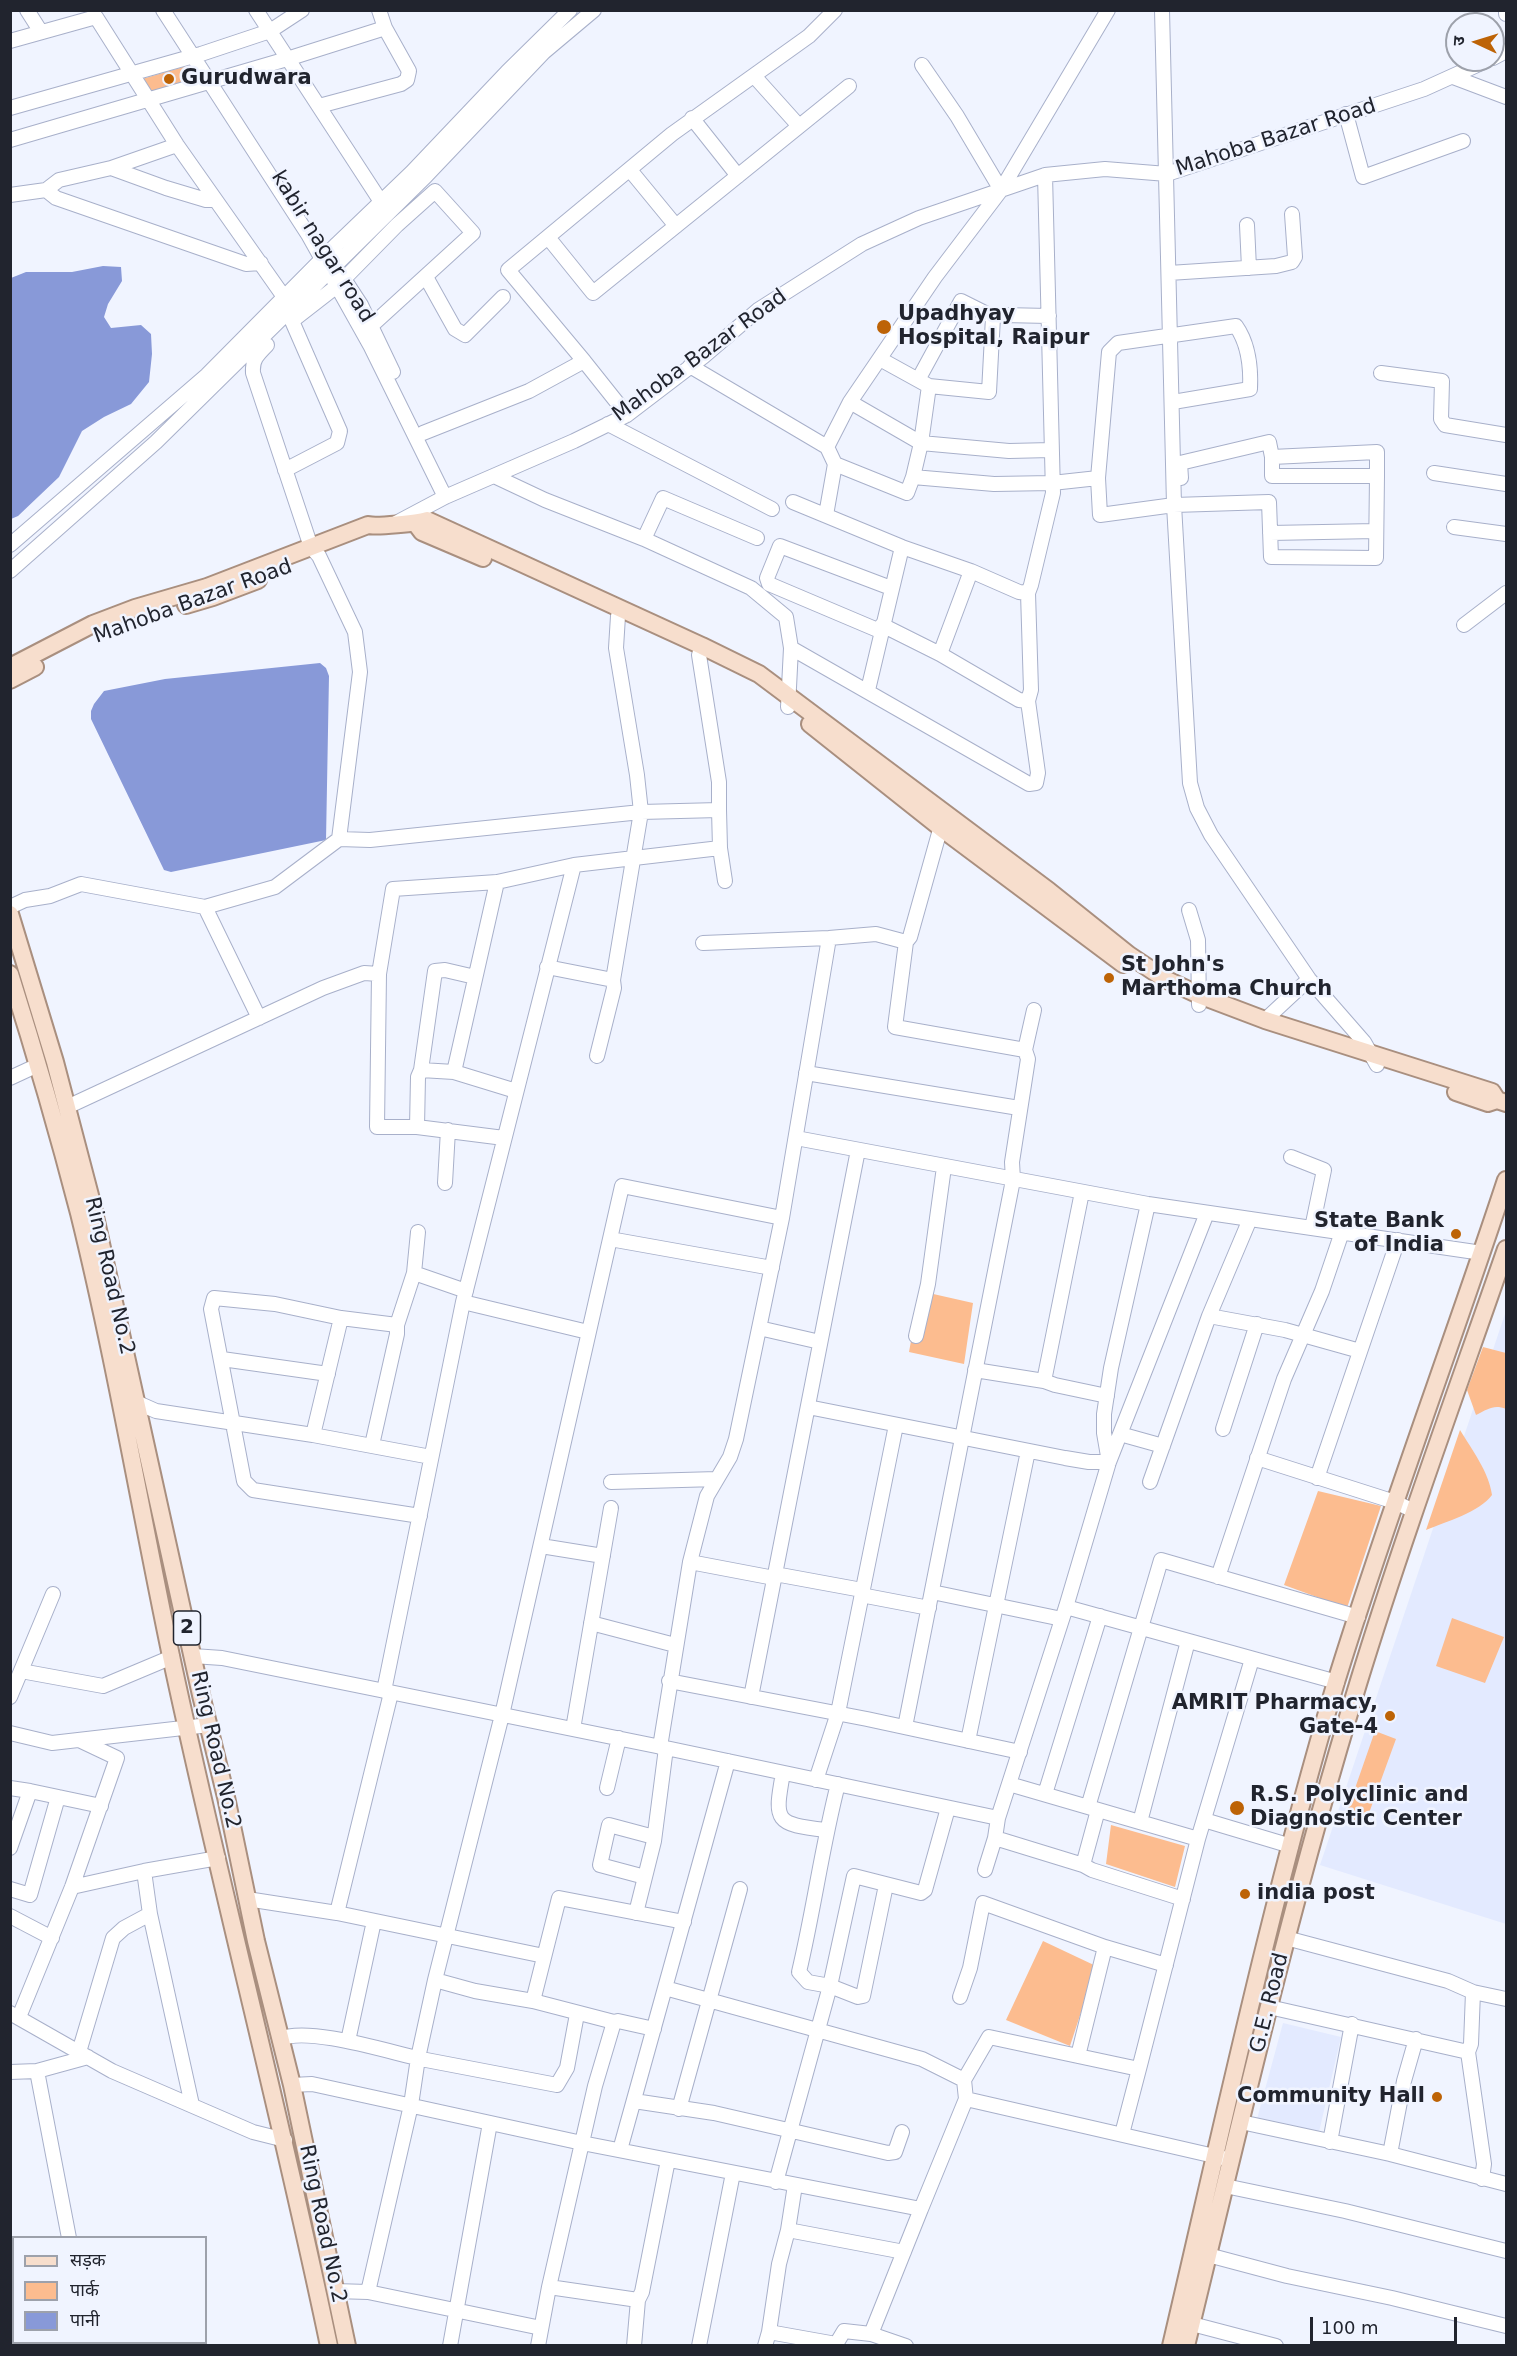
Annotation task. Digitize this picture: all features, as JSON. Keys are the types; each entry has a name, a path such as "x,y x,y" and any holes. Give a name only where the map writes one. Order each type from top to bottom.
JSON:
{"main road":[{"path":"396,523 416,524 427,520 701,651 788,701 943,820 1132,971 1257,1027 1374,1059"},
{"name":"Mahoba Bazar Road","path":"10,667 93,624 213,597 315,551 371,534 375,527 396,523"},
{"path":"416,524 422,532 701,651"},
{"name":"Mahoba Bazar Road","path":"10,680 148,610"},
{"name":"Ring Road No.2","path":"10,914 49,1041 92,1203 247,1899 292,2085 347,2346"},
{"name":"Ring Road No.2","path":"10,974 16,1009 38,1065 52,1110 84,1238 124,1416 172,1657 285,2140 329,2346"},
{"path":"1199,1000 1265,1020 1488,1103 1502,1101"},
{"path":"1171,2346 1223,2158 1291,1846 1336,1682 1395,1502 1506,1180"},
{"name":"G.E. Road","path":"1186,2346 1225,2186 1223,2158 1241,2122 1306,1861 1365,1663 1414,1511 1504,1266 1506,1249"}],"street":[{"path":"27,10 41,32"},
{"path":"163,10 196,55"},
{"name":"kabir nagar road","path":"173,10 196,55 340,283 361,305 423,433 449,495"},
{"path":"256,10 389,213"},
{"path":"10,108 196,55 270,31 302,10"},
{"path":"319,106 401,84 407,80 409,70 385,28 380,10"},
{"path":"339,839 360,672 355,632 315,551 285,470 252,364 256,357 292,321 340,283 389,213 412,172 507,72 570,10"},
{"path":"10,571 156,442 389,213 544,52 594,10"},
{"path":"627,415 508,270 692,118 809,36 835,10"},
{"path":"827,447 850,402 935,277 1001,190 1108,10"},
{"path":"1162,10 1173,402 1190,783 1197,808 1211,835 1309,979 1365,1042 1374,1059"},
{"path":"10,41 94,14 177,145 215,200 239,229 284,297"},
{"path":"10,140 385,28"},
{"path":"922,65 957,116 1001,190"},
{"name":"Mahoba Bazar Road","path":"396,523 449,495 627,415 758,310 862,244 919,218 1045,175 1105,168 1167,174 1424,89 1462,72"},
{"path":"754,76 799,126"},
{"path":"1453,76 1506,97"},
{"path":"551,241 593,293 849,86"},
{"path":"1346,114 1363,177 1462,141"},
{"path":"692,118 738,176"},
{"path":"10,195 46,190 59,180 111,168 177,145"},
{"path":"111,168 166,188 206,200 215,200"},
{"path":"630,170 676,226"},
{"path":"791,648 1029,784 1036,783 1038,773 1028,701 1031,690 1028,593 1053,493 1045,175"},
{"path":"46,190 56,198 235,261 246,264 261,263"},
{"path":"10,545 207,375 325,256 389,213 435,190 474,232 371,326"},
{"path":"1169,273 1292,262 1295,257 1292,214"},
{"path":"1247,225 1249,267"},
{"path":"426,277 455,329 465,335 503,297"},
{"path":"340,283 449,495"},
{"path":"835,464 907,492 921,443 923,383 961,301 993,317 1003,315 1049,316"},
{"path":"880,359 923,383 989,392 993,317"},
{"path":"285,470 337,443 340,438 340,431 292,321"},
{"path":"1173,402 1250,389 1251,378 1244,337 1236,326 1118,343 1109,352 1098,478 1101,515 1178,505 1269,502"},
{"path":"423,433 529,391 585,361"},
{"path":"690,366 827,447 835,464 826,515"},
{"path":"1381,373 1442,381 1441,419 1445,425 1506,435"},
{"path":"850,402 921,443 1009,451 1051,450"},
{"path":"608,424 772,509"},
{"path":"1178,505 1180,463 1269,442 1272,457 1269,502 1271,557 1376,558 1377,452 1272,457"},
{"path":"1434,473 1506,484"},
{"path":"494,476 545,500 644,539 751,588 786,617 791,648 788,701"},
{"path":"1272,476 1377,476"},
{"path":"912,477 994,484 1052,483 1098,478"},
{"path":"644,539 663,498 757,538"},
{"path":"793,502 902,547 971,571 1019,592 1028,593"},
{"path":"1454,527 1506,534"},
{"path":"1270,533 1376,531"},
{"path":"891,588 780,546 767,578 770,584 940,654 1019,700 1028,701"},
{"path":"868,690 902,547"},
{"path":"940,654 971,571"},
{"path":"1464,624 1506,593"},
{"path":"597,1056 614,988 613,980 641,812 616,648 618,616"},
{"path":"701,651 719,782 720,848 725,881"},
{"path":"10,907 25,900 50,896 81,884 205,907 275,887 339,839 370,840 641,812 719,810"},
{"path":"943,820 910,937 906,942 895,1027 1025,1050"},
{"path":"504,1138 417,1127 377,1127 379,974 393,890 497,882 574,865 720,848"},
{"path":"337,1914 387,1692 464,1297 574,865"},
{"path":"454,1072 497,882"},
{"path":"205,907 259,1018"},
{"path":"1189,910 1198,940 1199,1000"},
{"path":"703,943 876,934 906,942"},
{"path":"636,1912 654,1837 669,1681 690,1562 707,1496 730,1456 736,1440 782,1218 829,938"},
{"path":"547,967 613,980"},
{"path":"417,1127 418,1077 422,1070 435,971 445,970 475,977"},
{"path":"67,1107 323,988 364,973 379,974"},
{"path":"1265,1020 1309,979"},
{"path":"905,1727 1013,1180 1012,1162 1028,1059 1025,1050 1034,1010"},
{"path":"10,1078 38,1065"},
{"path":"422,1070 454,1072 516,1091"},
{"path":"806,1073 1019,1108"},
{"path":"445,1183 448,1130"},
{"path":"796,1138 1148,1204 1482,1253"},
{"path":"751,1697 858,1150"},
{"path":"1291,1157 1324,1170 1312,1228"},
{"path":"916,1336 928,1284 944,1167"},
{"path":"368,2292 410,2106 435,1980 502,1715 622,1186 782,1218"},
{"path":"1044,1381 1082,1192"},
{"path":"1109,1462 1104,1433 1107,1396 1148,1204"},
{"path":"985,1870 995,1839 998,1818 1064,1613 1109,1462 1208,1213"},
{"path":"1150,1482 1209,1316 1250,1219"},
{"path":"372,1445 397,1334 397,1325 414,1273 417,1232"},
{"path":"1218,1577 1284,1379 1322,1291 1342,1232"},
{"path":"610,1239 772,1268"},
{"path":"1317,1478 1398,1240"},
{"path":"414,1273 464,1297 588,1332"},
{"path":"397,1325 341,1318 275,1304 214,1298 211,1309 244,1482 253,1490 420,1516"},
{"path":"1209,1316 1257,1324 1360,1351"},
{"path":"313,1435 341,1318"},
{"path":"1223,1429 1257,1324"},
{"path":"759,1328 820,1342"},
{"path":"222,1359 328,1374"},
{"path":"975,1370 1044,1381 1107,1396"},
{"path":"138,1402 156,1411 313,1435 432,1457"},
{"path":"808,1407 1028,1451 1089,1462 1109,1462"},
{"path":"816,1780 838,1713 896,1425"},
{"path":"1120,1434 1162,1446"},
{"path":"968,1741 1028,1451"},
{"path":"1257,1458 1395,1502 1414,1511"},
{"path":"611,1482 717,1479"},
{"path":"573,1729 611,1508"},
{"path":"541,1546 603,1556"},
{"path":"1083,1865 1093,1808 1161,1560 1358,1617"},
{"path":"690,1562 861,1592 929,1608"},
{"path":"932,1592 997,1604 1100,1616 1336,1682"},
{"path":"10,1697 53,1594"},
{"path":"1045,1794 1100,1616"},
{"path":"591,1623 675,1645"},
{"path":"1140,1822 1188,1641"},
{"path":"193,1656 222,1658 663,1747 998,1818"},
{"path":"21,1671 103,1686 172,1657"},
{"path":"1122,2134 1198,1839 1252,1659"},
{"path":"669,1681 838,1713 1020,1752"},
{"path":"10,1733 52,1743 208,1725"},
{"path":"607,1788 619,1738"},
{"path":"79,1740 117,1758 52,1938 15,2015 112,2071 253,2132 285,2140"},
{"path":"621,2150 728,1761"},
{"path":"783,1773 777,1806 780,1815 794,1825 826,1830"},
{"path":"838,1784 826,1830 799,1972 808,1982 830,1986 858,1997 863,1996 886,1885"},
{"path":"1009,1784 1198,1839"},
{"path":"10,1788 100,1806"},
{"path":"10,1848 30,1791"},
{"path":"10,1888 30,1895 58,1797"},
{"path":"776,2182 830,1986 854,1876 921,1893 925,1890 948,1808"},
{"path":"1204,1820 1291,1846"},
{"path":"645,1877 600,1865 609,1825 654,1837"},
{"path":"995,1839 1083,1865 1092,1870 1183,1899"},
{"path":"72,1887 218,1858"},
{"path":"144,1871 150,1914 192,2105"},
{"path":"679,2109 741,1889"},
{"path":"533,2001 559,1898 684,1922"},
{"path":"247,1899 374,1921 544,1956"},
{"path":"960,1997 970,1968 983,1903 1104,1947 1166,1965"},
{"path":"83,2054 114,1938 124,1928 150,1914"},
{"path":"10,1916 52,1938"},
{"path":"348,2041 374,1921"},
{"path":"1286,1938 1448,1981 1473,1992 1506,1999"},
{"path":"1078,2056 1104,1947"},
{"path":"435,1980 475,1991 533,2001 578,2014 654,2029"},
{"path":"665,1988 922,2059 964,2080"},
{"path":"1473,1992 1471,2044 1468,2052 1484,2164 1482,2179"},
{"path":"1269,2007 1468,2052"},
{"path":"280,2039 290,2035 348,2041 418,2058 557,2085 567,2068 578,2014"},
{"path":"538,2346 549,2287 595,2086 614,2022"},
{"path":"1330,2142 1352,2024"},
{"path":"871,2334 966,2099 964,2080 989,2037 1139,2069"},
{"path":"1390,2154 1404,2080 1416,2039"},
{"path":"10,2072 37,2071 83,2054"},
{"path":"37,2071 69,2236"},
{"path":"292,2085 312,2084 582,2143 921,2209"},
{"path":"966,2099 1223,2158"},
{"path":"634,2101 714,2113 888,2153 895,2152 902,2132"},
{"path":"1241,2122 1390,2154 1506,2184"},
{"path":"450,2346 490,2123"},
{"path":"634,2346 638,2300 642,2292 668,2160"},
{"path":"699,2346 734,2173"},
{"path":"765,2346 795,2185"},
{"path":"1225,2186 1345,2211 1506,2251"},
{"path":"788,2230 904,2252"},
{"path":"1208,2255 1287,2276 1392,2298 1506,2326"},
{"path":"549,2287 638,2300"},
{"path":"335,2291 368,2292 541,2328"},
{"path":"1192,2324 1276,2346"},
{"path":"769,2332 836,2345 844,2331 871,2334 906,2346"}],"shaded area":[{"path":"1506,1311 1506,1924 1320,1865"},
{"path":"1283,2023 1341,2037 1319,2132 1257,2119"}],"green space":[{"path":"190,65 200,78 150,95 142,79"},
{"path":"920,1291 973,1303 964,1364 909,1352"},
{"path":"1483,1347 1506,1353 1506,1409 1494,1407 1476,1415 1467,1390"},
{"path":"1460,1430 1484,1470 1492,1495 1479,1507 1426,1530"},
{"path":"1318,1491 1381,1506 1347,1608 1284,1585"},
{"path":"1452,1618 1504,1637 1485,1683 1436,1666"},
{"path":"1375,1731 1396,1739 1365,1824 1345,1817"},
{"path":"1111,1825 1185,1846 1175,1887 1106,1864"},
{"path":"1043,1941 1096,1966 1070,2046 1006,2020"}],"water":[{"path":"103,266 121,267 122,281 108,304 104,317 111,328 141,325 151,334 152,354 149,382 131,404 82,431 59,477 18,516 11,519 11,278 26,272 72,272"},
{"path":"320,663 326,668 329,676 326,840 171,872 164,870 91,719 94,704 104,691 165,679"}],"place":[{"name":"Gurudwara","path":"169,79"},
{"name":"Upadhyay Hospital, Raipur","path":"884,327"},
{"name":"St John's Marthoma Church","path":"1109,978"},
{"name":"State Bank of India","path":"1456,1234"},
{"name":"AMRIT Pharmacy, Gate-4","path":"1390,1716"},
{"name":"R.S. Polyclinic and Diagnostic Center","path":"1237,1808"},
{"name":"india post","path":"1245,1894"},
{"name":"Community Hall","path":"1437,2097"}]}
